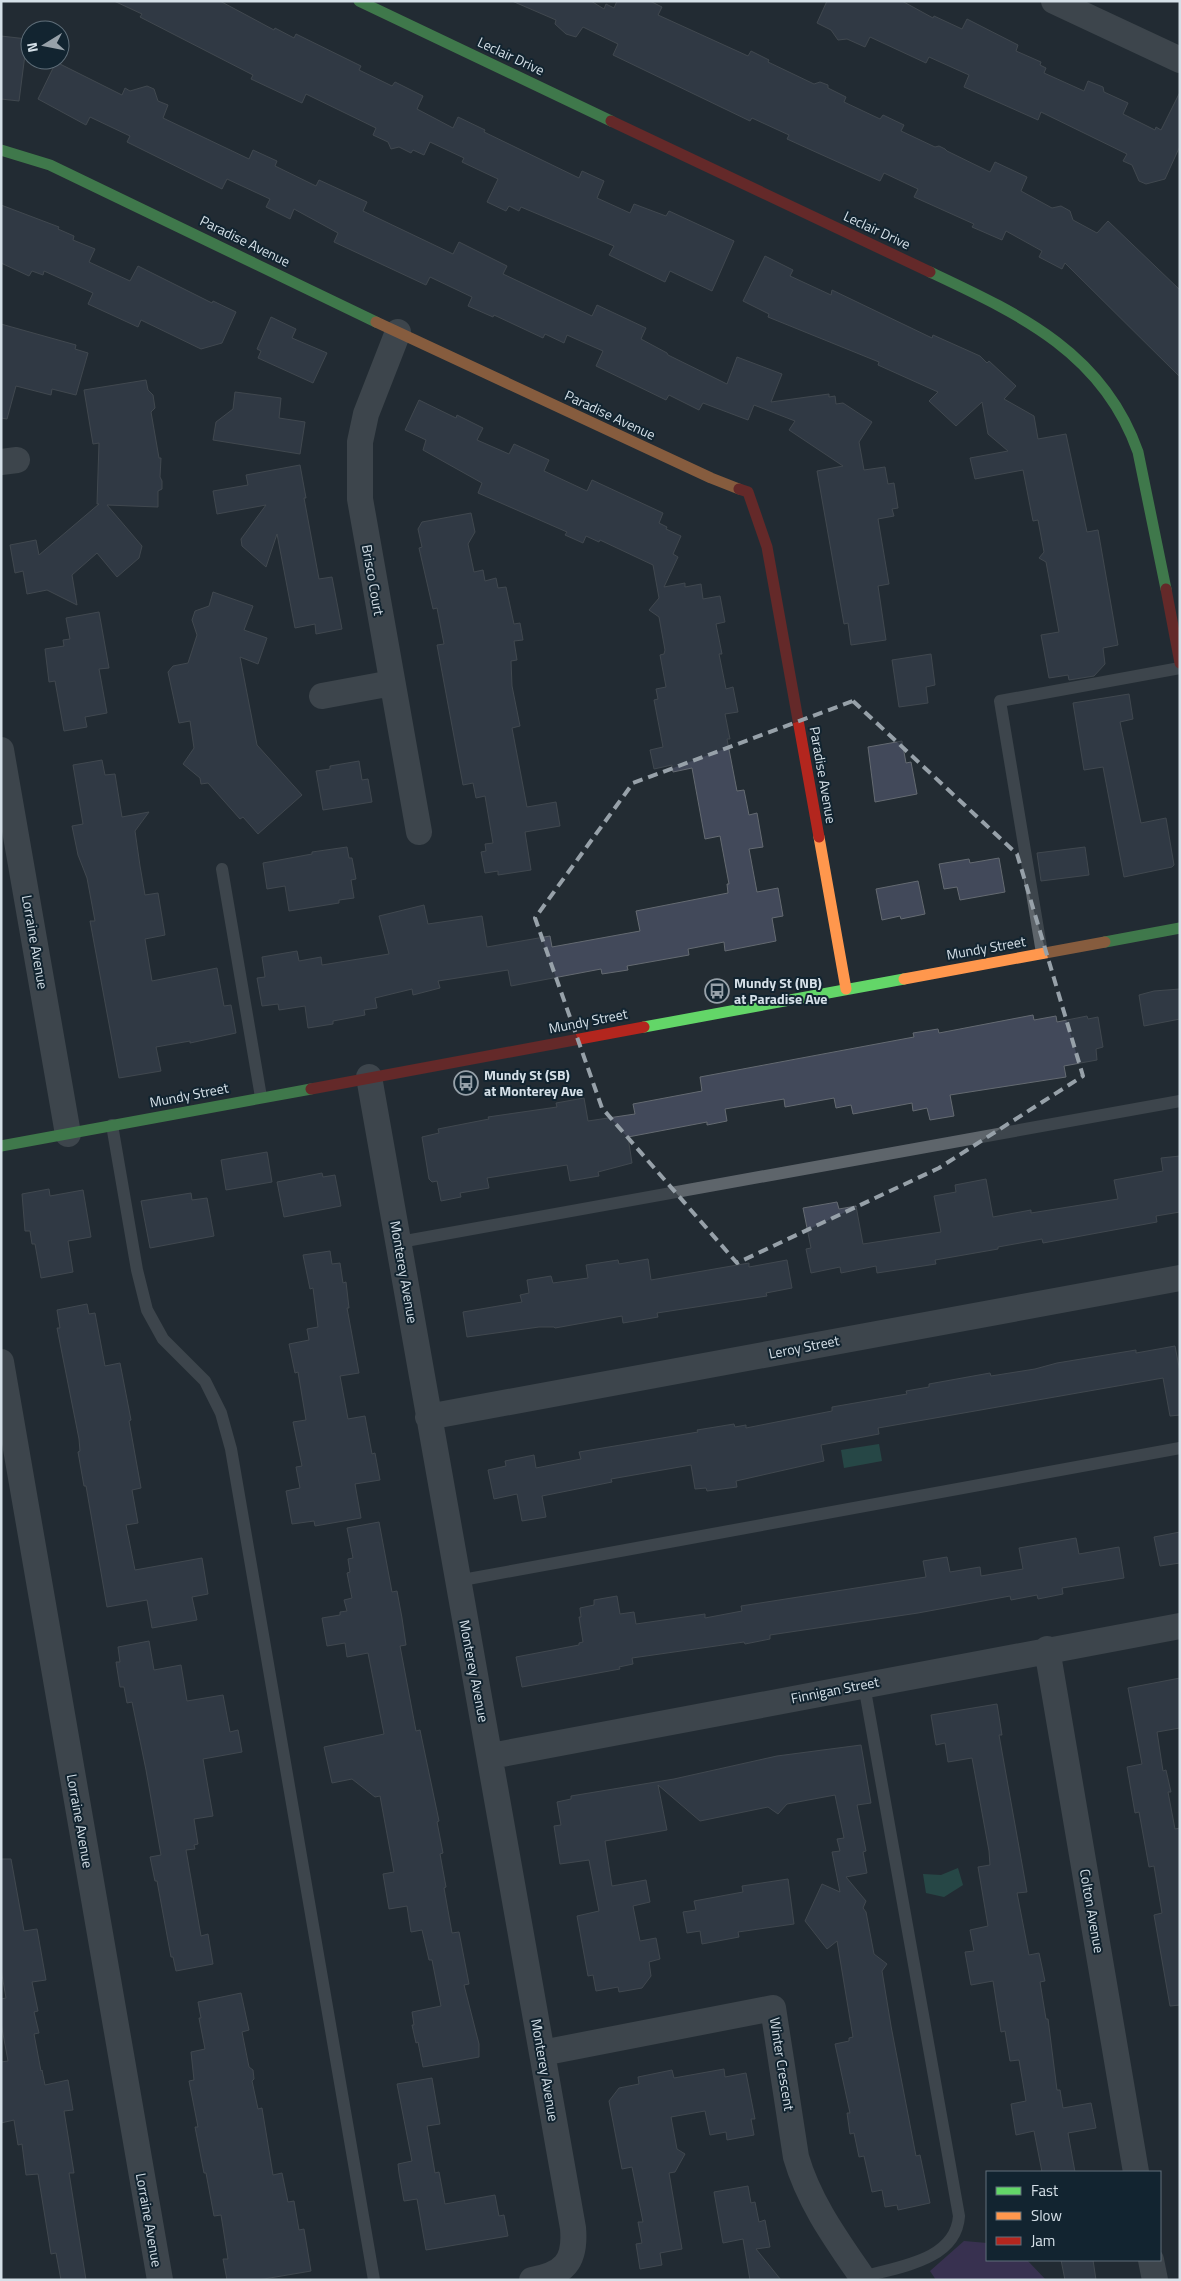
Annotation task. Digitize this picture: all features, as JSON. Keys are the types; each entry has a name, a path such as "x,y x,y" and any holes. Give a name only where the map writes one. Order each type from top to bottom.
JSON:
{"street":[{"name":"Leclair Drive","path":"359,1 996,303 1039,326 1078,359 1097,380 1130,432 1146,486 1174,601 1180,663"},
{"path":"1054,1 1180,60"},
{"name":"Paradise Avenue","path":"1,150 50,165 398,332 711,478 748,492 767,547 846,989"},
{"name":"Brisco Court","path":"398,332 366,414 360,442 359,473 363,522 419,832"},
{"path":"322,696 392,683"},
{"name":"Lorraine Avenue","path":"1,750 68,1134"},
{"name":"Mundy Street","path":"1,1146 1180,928"},
{"name":"Monterey Avenue","path":"369,1077 400,1242 428,1417 491,1756 573,2228 574,2246 567,2264 556,2273 532,2280"},
{"name":"Leroy Street","path":"428,1417 1180,1278"},
{"name":"Lorraine Avenue","path":"1,1362 160,2280"},
{"name":"Finnigan Street","path":"491,1756 1047,1649 1180,1626"},
{"name":"Colton Avenue","path":"1047,1649 1136,2171"},
{"name":"Winter Crescent","path":"542,2053 773,2008 796,2157 802,2178 822,2218 862,2277"},
{"path":"1151,2261 1155,2280"}],"lane":[{"path":"1042,953 1000,701 1180,668"},
{"path":"222,869 261,1097"},
{"path":"400,1242 1180,1101"},
{"path":"112,1125 137,1270 147,1310 163,1339 205,1380 221,1412 231,1449 374,2280"},
{"path":"457,1581 1180,1448"},
{"path":"862,2277 914,2263 948,2246 958,2226 959,2216 864,1685"}],"highlighted area":[{"path":"853,701 1017,854 1083,1076 939,1168 737,1263 602,1108 535,918 633,783"}],"shaded area":[{"path":"879,1444 882,1461 844,1468 841,1450"},
{"path":"958,1868 963,1885 944,1897 926,1893 923,1874 941,1875"},
{"path":"964,2241 986,2243 986,2261 1028,2261 1046,2280 936,2280 930,2271"}],"building":[{"path":"114,1 220,1 274,30 275,28 294,38 296,34 361,66 359,70 392,86 395,82 423,96 417,109 453,128 458,117 485,130 484,132 579,178 582,171 604,181 597,198 630,213 634,204 666,216 669,211 734,241 712,291 670,271 665,282 609,255 614,246 521,207 519,211 509,206 506,211 487,202 498,179 462,162 464,158 430,142 424,155 413,150 411,153 399,147 391,149 388,142 373,135 376,128 306,94 302,103 251,79 253,75 140,17 142,14"},
{"path":"512,1 591,1 604,9 606,4 614,8 617,1 650,1 662,7 658,15 748,56 751,51 769,60 768,62 814,84 820,82 828,85 828,88 846,97 844,102 880,119 883,115 904,125 901,131 935,147 939,146 990,172 995,162 1027,177 1021,191 1052,208 1061,206 1070,211 1073,220 1097,233 1108,221 1180,290 1180,377 1065,263 1062,269 1039,257 1042,251 1006,231 1002,240 972,227 974,224 914,197 918,189 884,173 880,181 787,139 789,135 752,118 750,121 613,55 618,44 583,27 576,37 566,34 555,24 556,20"},
{"path":"827,1 902,1 933,18 934,16 962,29 967,19 1018,45 1016,51 1041,62 1040,65 1046,68 1044,73 1084,91 1088,81 1103,87 1104,92 1128,103 1123,114 1155,130 1156,127 1161,130 1180,92 1180,146 1165,179 1146,184 1139,181 1132,165 1123,161 1127,154 1041,112 1038,120 964,87 969,75 929,57 926,63 870,37 865,47 847,39 838,40 831,30 817,23"},
{"path":"1,36 20,38 20,70 23,70 19,101 1,99"},
{"path":"70,69 122,95 125,88 130,91 147,86 154,89 158,101 168,105 163,118 249,159 253,150 277,161 275,166 316,186 319,180 367,202 363,211 453,254 459,242 507,266 503,274 592,316 597,305 646,328 641,339 668,355 727,384 737,357 782,374 771,402 829,394 829,397 835,396 836,404 843,403 872,422 859,442 864,470 885,467 888,484 894,483 898,508 892,509 894,516 878,519 889,584 878,586 886,640 851,645 848,623 844,624 817,471 843,466 789,430 795,421 754,405 748,420 703,403 699,410 669,395 666,400 596,366 603,351 567,335 564,343 545,334 543,338 494,315 493,317 468,306 472,297 430,277 426,285 334,242 338,233 294,209 290,219 266,207 270,199 227,179 222,189 127,142 130,136 90,117 86,125 38,99 52,70"},
{"path":"1,205 59,227 58,229 74,236 73,240 95,249 89,262 130,281 138,266 212,303 213,301 236,312 222,343 201,349 141,320 138,327 88,304 93,293 44,271 43,275 32,271 29,276 1,263"},
{"path":"765,256 793,270 790,276 831,295 832,290 932,338 933,335 980,356 987,363 989,361 1016,386 1004,399 1034,416 1038,439 1066,434 1087,532 1098,530 1118,645 1103,648 1105,664 1094,676 1069,680 1068,675 1049,678 1041,635 1059,632 1046,562 1039,558 1044,552 1038,520 1033,521 1023,470 975,479 970,458 1008,451 988,434 982,402 956,426 929,401 938,392 878,365 879,362 768,317 769,314 743,301"},
{"path":"271,317 296,329 292,338 327,353 313,383 258,358 261,351 257,349"},
{"path":"1,324 76,345 75,349 88,353 76,395 52,389 51,395 16,386 7,419 1,418"},
{"path":"146,380 148,390 153,395 155,408 151,412 159,458 161,458 160,477 162,489 158,491 158,507 107,505 142,546 139,558 117,577 97,553 72,575 77,605 47,590 27,594 23,571 15,573 10,545 36,540 39,555 99,504 97,504 99,443 93,444 84,390"},
{"path":"235,392 281,398 279,418 305,422 300,454 213,440 216,422 233,409"},
{"path":"419,400 456,418 457,415 483,428 477,440 509,454 514,444 549,460 544,471 587,491 592,480 663,513 659,523 667,527 666,529 681,536 673,554 678,557 664,587 685,583 685,587 701,584 703,599 720,596 725,622 716,624 722,654 719,654 726,689 733,687 738,712 725,714 730,739 727,739 737,791 744,790 749,815 757,813 763,847 749,849 757,892 778,888 783,916 772,918 776,941 725,951 724,942 688,949 689,955 627,966 628,970 602,974 601,969 511,986 508,970 438,981 440,988 413,995 412,989 375,998 377,1008 364,1010 365,1015 333,1021 333,1024 308,1028 305,1006 279,1010 278,1004 262,1006 257,978 265,977 262,957 297,951 299,961 321,957 322,965 389,954 379,916 424,905 428,924 482,916 487,947 550,936 552,947 640,931 636,911 728,893 727,884 729,884 720,836 705,839 692,768 673,772 672,765 654,769 650,750 663,747 654,700 658,699 656,689 666,687 660,655 664,654 665,650 659,617 649,610 659,598 653,565 600,540 599,542 586,536 583,543 565,535 567,532 478,493 482,483 423,450 426,440 405,430"},
{"path":"300,465 319,579 332,577 342,629 316,634 315,624 295,628 277,534 266,567 242,546 241,539 266,505 217,514 213,491 248,485 246,475"},
{"path":"471,513 475,532 468,544 474,572 483,570 485,581 496,578 498,588 506,587 514,624 520,623 523,640 514,641 517,660 511,661 512,686 520,726 512,728 527,807 556,802 560,826 525,832 531,870 498,875 498,871 485,873 481,852 486,851 485,844 493,843 485,796 476,798 473,783 463,785 437,645 444,644 437,608 433,609 419,548 422,547 418,529 422,522"},
{"path":"213,592 253,606 244,630 267,638 258,664 240,657 257,745 302,795 258,834 243,817 240,819 208,783 201,784 200,778 183,764 194,748 190,721 179,723 168,672 173,666 188,663 197,635 192,620 195,611 209,606"},
{"path":"99,612 109,668 99,669 107,713 85,717 87,727 64,731 55,681 49,682 45,649 64,646 63,640 70,639 66,618"},
{"path":"931,654 935,685 926,687 928,703 899,707 892,660"},
{"path":"1129,694 1133,719 1120,722 1141,823 1166,818 1174,865 1124,877 1103,767 1084,770 1073,703"},
{"path":"902,741 906,763 911,762 917,794 875,802 868,747"},
{"path":"102,760 105,775 115,774 122,817 149,812 135,831 145,895 158,893 165,935 145,939 152,981 217,968 224,1006 231,1005 236,1033 190,1043 190,1041 156,1047 161,1071 119,1078 90,921 95,921 87,878 78,855 72,826 83,824 73,765"},
{"path":"359,761 362,780 368,779 372,802 323,810 316,771 330,769 330,766"},
{"path":"347,847 349,858 352,858 356,879 351,880 354,898 339,900 339,903 289,911 285,886 267,889 263,863 312,854 312,852"},
{"path":"1085,847 1089,875 1041,881 1037,853"},
{"path":"999,858 1005,892 960,900 957,887 944,889 939,864 969,859 970,863"},
{"path":"918,881 925,914 901,919 900,916 882,920 876,889"},
{"path":"1180,989 1180,1019 1144,1026 1139,995 1154,991"},
{"path":"1033,1015 1034,1020 1056,1016 1057,1022 1087,1016 1088,1019 1098,1017 1103,1047 1096,1049 1097,1060 1064,1066 1066,1077 950,1095 954,1116 930,1120 927,1108 913,1111 912,1103 853,1114 851,1105 836,1108 834,1098 785,1107 784,1099 725,1109 727,1121 707,1125 707,1122 628,1137 632,1163 598,1172 599,1176 570,1181 567,1165 487,1178 489,1188 460,1193 461,1197 441,1201 437,1181 432,1182 429,1179 422,1137 439,1133 438,1129 489,1119 488,1117 557,1107 556,1103 584,1098 588,1121 635,1114 633,1104 702,1091 700,1077 914,1037 913,1033 938,1029 939,1033"},
{"path":"267,1152 272,1182 226,1190 221,1160"},
{"path":"1180,1156 1180,1212 1156,1216 1157,1222 1043,1243 1042,1239 998,1247 998,1249 935,1260 936,1264 877,1273 876,1266 841,1273 840,1267 811,1273 806,1249 811,1248 803,1208 837,1202 839,1209 856,1206 863,1244 941,1232 934,1196 956,1192 955,1185 986,1179 993,1217 1031,1210 1031,1213 1118,1199 1114,1180 1163,1171 1161,1158"},
{"path":"322,1173 323,1177 335,1175 341,1206 284,1217 277,1182"},
{"path":"49,1189 50,1196 83,1190 91,1237 68,1241 73,1272 41,1278 35,1244 32,1244 30,1231 25,1231 22,1194"},
{"path":"191,1193 192,1200 207,1198 214,1236 150,1248 141,1201"},
{"path":"330,1251 332,1264 340,1263 343,1283 346,1282 349,1308 347,1308 359,1373 340,1376 348,1419 365,1416 372,1454 375,1453 380,1480 355,1484 361,1518 315,1526 314,1521 292,1524 286,1491 300,1488 296,1467 302,1466 293,1422 306,1420 298,1372 295,1373 289,1344 309,1340 307,1329 318,1327 313,1288 310,1289 303,1255"},
{"path":"648,1259 651,1280 749,1263 749,1267 787,1260 792,1288 766,1293 767,1296 657,1313 658,1317 623,1323 622,1316 555,1328 539,1327 467,1337 463,1312 522,1302 520,1295 529,1293 527,1280 551,1276 553,1283 588,1278 586,1265 618,1260 619,1264"},
{"path":"87,1304 89,1314 95,1313 105,1366 120,1363 131,1420 129,1421 141,1488 132,1490 138,1523 126,1525 135,1570 202,1558 208,1594 192,1597 197,1620 152,1628 147,1600 107,1607 86,1486 84,1486 78,1452 80,1451 79,1439 57,1328 60,1328 57,1310"},
{"path":"1175,1346 1180,1372 1180,1415 1170,1416 1163,1378 878,1428 879,1434 821,1445 824,1461 736,1481 737,1487 707,1491 706,1488 695,1489 691,1465 611,1479 612,1482 542,1496 546,1517 522,1521 517,1494 494,1499 488,1470 506,1466 505,1461 534,1455 536,1468 581,1459 579,1452 734,1424 735,1427 746,1425 746,1428 832,1411 832,1407 907,1394 906,1391 929,1387 929,1384 990,1373 991,1376 1035,1369 1057,1363 1136,1350 1136,1353"},
{"path":"379,1522 392,1592 397,1591 402,1618 406,1645 400,1646 416,1731 420,1730 439,1821 437,1822 443,1853 440,1854 452,1933 459,1932 469,1984 464,1985 479,2044 479,2057 423,2067 412,2025 414,2025 412,2012 441,2006 432,1960 429,1960 422,1930 411,1932 407,1906 389,1909 383,1874 394,1872 380,1796 375,1797 352,1779 332,1783 324,1747 384,1734 368,1653 347,1657 345,1643 327,1646 322,1618 340,1615 340,1612 347,1611 344,1600 352,1598 347,1573 350,1572 348,1559 353,1558 347,1528"},
{"path":"1180,1532 1180,1563 1160,1566 1154,1537"},
{"path":"1076,1538 1079,1554 1119,1547 1124,1578 1062,1588 1063,1594 1038,1599 1037,1595 1011,1600 1010,1596 918,1613 770,1635 770,1639 745,1644 744,1642 632,1658 633,1664 619,1667 620,1669 522,1687 516,1657 579,1645 579,1643 583,1642 579,1617 581,1617 580,1608 594,1605 594,1600 617,1596 620,1614 634,1612 636,1624 705,1614 705,1618 742,1611 741,1606 926,1577 923,1561 947,1557 950,1572 980,1567 981,1576 1023,1569 1019,1548"},
{"path":"149,1641 154,1670 181,1665 187,1701 223,1695 230,1732 238,1730 242,1752 203,1759 213,1816 194,1819 198,1844 194,1845 195,1849 186,1850 201,1936 208,1934 213,1964 176,1971 173,1957 171,1957 157,1881 155,1881 150,1857 161,1855 146,1770 132,1702 127,1703 124,1687 120,1687 116,1662 120,1662 118,1647"},
{"path":"1180,1678 1180,1728 1157,1732 1163,1771 1166,1770 1171,1792 1168,1792 1175,1829 1180,1828 1180,2005 1170,2006 1154,1915 1162,1913 1154,1866 1149,1867 1139,1812 1135,1813 1127,1767 1142,1764 1128,1688"},
{"path":"997,1704 1002,1735 999,1735 1027,1892 1017,1893 1029,1955 1039,1953 1045,1981 1040,1982 1046,2019 1048,2019 1057,2090 1060,2090 1063,2108 1091,2103 1096,2128 1068,2133 1075,2171 1042,2171 1034,2131 1016,2135 1011,2104 1026,2101 1019,2060 1010,2061 1005,2031 1001,2032 993,1981 971,1985 965,1952 974,1951 970,1930 988,1926 978,1867 990,1865 989,1851 972,1758 948,1762 945,1743 936,1745 931,1715"},
{"path":"861,1745 871,1803 857,1805 866,1851 863,1852 867,1873 846,1877 866,1901 863,1908 866,1912 874,1954 887,1964 882,1971 891,2026 916,2156 920,2155 930,2203 898,2210 897,2205 885,2207 882,2190 872,2192 864,2156 859,2157 854,2133 850,2134 847,2113 850,2113 835,2044 849,2041 849,2038 853,2037 837,1941 827,1949 805,1921 822,1884 840,1892 832,1852 840,1851 837,1839 844,1838 835,1795 787,1804 778,1814 768,1807 700,1821 658,1785 667,1830 605,1841 612,1886 646,1880 650,1902 633,1906 640,1941 656,1938 660,1959 649,1962 651,1976 642,1988 619,1992 618,1987 596,1991 593,1975 588,1976 577,1916 599,1911 589,1860 560,1864 554,1826 561,1825 557,1802 571,1799 571,1796 674,1779 777,1756"},
{"path":"1,1859 11,1859 24,1931 37,1929 46,1980 32,1982 38,2011 34,2012 39,2033 34,2034 45,2085 68,2080 73,2110 64,2111 74,2173 69,2173 86,2280 61,2280 56,2253 51,2254 38,2174 26,2175 22,2144 18,2145 14,2120 1,2123 1,2062 8,2061 1,2023 1,1999 6,1998 1,1969"},
{"path":"788,1879 794,1924 738,1932 739,1937 702,1944 700,1931 687,1933 683,1912 696,1910 694,1901 743,1892 742,1886"},
{"path":"241,1993 249,2030 242,2032 249,2067 253,2070 254,2079 252,2081 258,2109 262,2108 273,2175 282,2173 288,2202 294,2201 299,2230 304,2229 311,2271 258,2280 227,2280 223,2259 228,2259 221,2215 214,2216 195,2127 198,2127 189,2081 194,2080 191,2052 205,2049 198,2002"},
{"path":"724,2069 725,2077 746,2073 755,2119 751,2119 754,2135 727,2140 726,2132 710,2135 705,2111 671,2117 677,2149 685,2154 675,2172 669,2173 682,2249 660,2253 662,2265 640,2269 636,2244 642,2243 638,2222 643,2222 632,2167 622,2169 609,2101 619,2088 639,2084 638,2077 672,2070 674,2078"},
{"path":"432,2078 440,2124 427,2126 435,2173 439,2172 445,2204 495,2195 499,2216 504,2215 508,2236 426,2250 417,2199 404,2201 399,2173 398,2164 412,2161 397,2084"},
{"path":"748,2186 751,2203 755,2202 759,2222 765,2220 770,2247 756,2249 781,2280 750,2280 743,2239 723,2243 714,2192"},
{"path":"1061,2261 1093,2261 1096,2280 1065,2280"}],"traffic: fast":[{"path":"359,1 611,121"},
{"path":"1,150 50,165 376,322"},
{"path":"930,272 1026,321 1054,340 1080,362 1103,388 1123,417 1138,452 1166,589"},
{"path":"1105,942 1180,928"},
{"path":"644,1027 904,979"},
{"path":"1,1146 311,1089"}],"traffic: slow":[{"path":"376,322 711,478 739,489"},
{"path":"819,837 846,989"},
{"path":"904,979 1105,942"}],"traffic: jam":[{"path":"611,121 930,272"},
{"path":"739,489 748,492 767,547 819,837"},
{"path":"1166,589 1180,663"},
{"path":"311,1089 644,1027"}],"place":[{"name":"Mundy St (NB) at Paradise Ave","path":"717,991"},
{"name":"Mundy St (SB) at Monterey Ave","path":"466,1083"}]}
